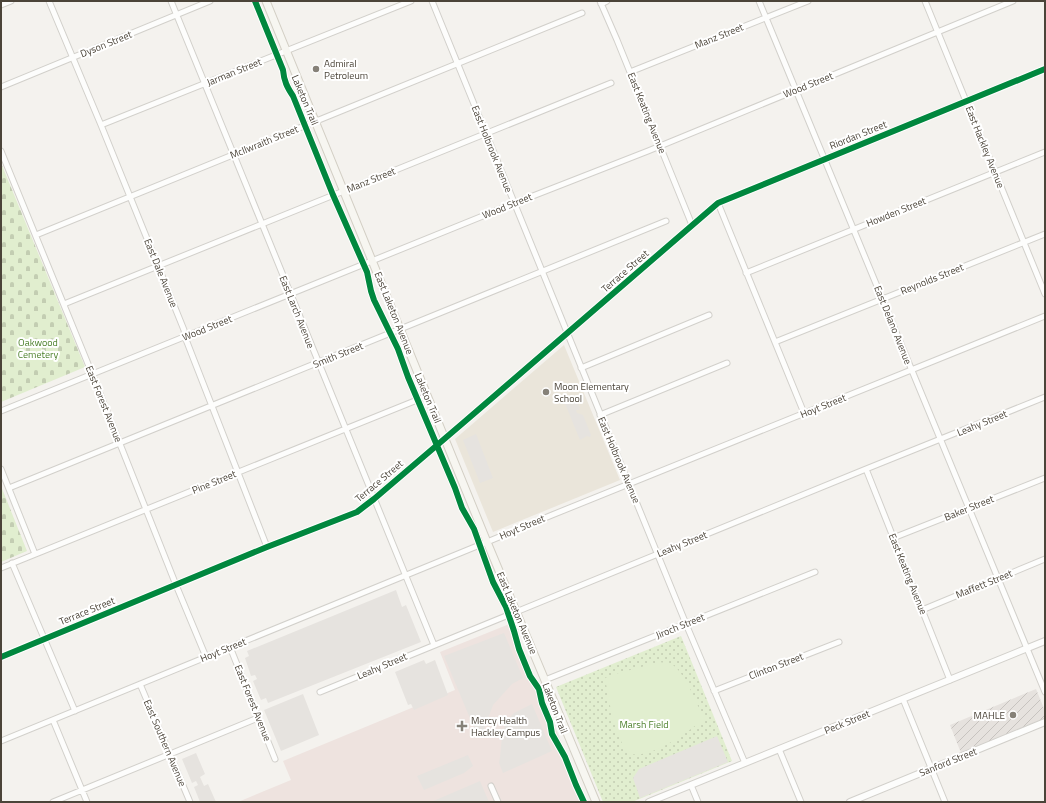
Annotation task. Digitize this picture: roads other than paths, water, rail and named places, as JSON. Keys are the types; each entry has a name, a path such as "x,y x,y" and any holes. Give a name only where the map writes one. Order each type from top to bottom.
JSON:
{"main road":[{"name":"East Laketon Avenue","path":"266,1 487,542 596,802"}],"street":[{"path":"1,5 12,1"},
{"name":"East Dale Avenue","path":"49,1 184,330 185,337 267,547"},
{"name":"East Larch Avenue","path":"171,1 261,225 434,645"},
{"name":"Dyson Street","path":"1,87 210,1"},
{"name":"Jarman Street","path":"101,125 411,1"},
{"name":"East Holbrook Avenue","path":"432,1 600,415 745,763"},
{"path":"600,2 607,1"},
{"name":"East Delano Avenue","path":"759,1 1045,692"},
{"name":"Manz Street","path":"630,72 808,1"},
{"name":"East Hackley Avenue","path":"925,1 1045,294"},
{"name":"Wood Street","path":"1,411 660,146 1013,1"},
{"name":"East Keating Avenue","path":"600,2 692,225"},
{"name":"McIlwraith Street","path":"36,235 582,14"},
{"name":"Riordan Street","path":"686,230 718,203 1045,69"},
{"name":"Manz Street","path":"64,304 611,83"},
{"name":"East Forest Avenue","path":"1,151 206,657"},
{"name":"Howden Street","path":"746,273 1045,152"},
{"path":"718,203 804,413"},
{"name":"Smith Street","path":"9,488 666,221"},
{"name":"Terrace Street","path":"1,657 267,547 357,512 567,334 686,230"},
{"name":"Reynolds Street","path":"775,342 1045,234"},
{"path":"581,368 709,315"},
{"name":"Hoyt Street","path":"1,741 405,576 552,514 1045,316"},
{"path":"600,415 727,363"},
{"name":"Pine Street","path":"1,568 427,396"},
{"name":"Leahy Street","path":"320,692 1045,397"},
{"path":"1,469 35,554"},
{"name":"East Keating Avenue","path":"866,469 950,680"},
{"name":"Baker Street","path":"894,538 1045,478"},
{"name":"Maffett Street","path":"922,610 1045,559"},
{"path":"12,563 75,711"},
{"name":"Jiroch Street","path":"545,680 816,572"},
{"name":"Peck Street","path":"649,802 1045,641"},
{"name":"Clinton Street","path":"714,691 839,642"},
{"name":"East Forest Avenue","path":"230,647 275,759"},
{"name":"East Southern Avenue","path":"140,684 190,802"},
{"path":"903,699 945,802"},
{"path":"52,802 258,718"},
{"path":"53,720 87,802"},
{"name":"Sanford Street","path":"850,802 1045,722"},
{"path":"779,749 802,802"},
{"path":"691,785 698,802"},
{"path":"491,786 498,802"}],"place":[{"name":"Admiral Petroleum","path":"316,69"},
{"name":"Moon Elementary School","path":"546,392"},
{"name":"MAHLE","path":"1013,715"},
{"name":"Mercy Health Hackley Campus","path":"462,726"}],"park label":[{"name":"Oakwood Cemetery","path":"38,348"},
{"name":"Marsh Field","path":"644,724"}]}
